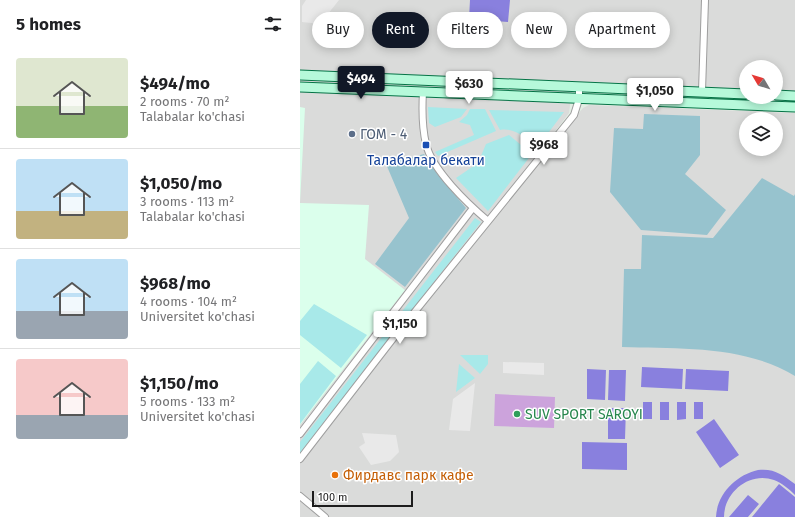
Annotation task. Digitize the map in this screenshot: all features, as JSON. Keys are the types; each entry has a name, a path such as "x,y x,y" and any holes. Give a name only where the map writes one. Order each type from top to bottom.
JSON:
{"main road":[{"path":"300,75 739,94"},
{"path":"327,76 327,88"},
{"path":"300,87 795,107"},
{"path":"783,95 795,96"}],"street":[{"path":"702,91 705,0"},
{"path":"300,459 392,340 574,115 579,99 579,86"},
{"path":"423,92 423,124 426,145 432,158 473,208 488,221"},
{"path":"300,434 473,208"},
{"path":"300,496 325,517"}],"shaded area":[{"path":"300,0 795,0 795,92 783,91 783,60 739,60 739,90 573,82 569,113 492,215 583,108 589,105 769,112 739,112 739,156 783,156 783,113 795,113 795,517 300,517"},
{"path":"306,0 339,0 330,12 312,12 312,23 302,22 302,6"},
{"path":"470,0 510,0 508,22 503,22 503,12 469,12"},
{"path":"300,107 305,108 300,203"},
{"path":"428,107 467,109 461,117 435,127 429,123"},
{"path":"470,109 485,109 496,131 438,156 435,152 474,135 470,125 459,122 467,115"},
{"path":"489,110 564,112 537,148 516,132 511,130 500,130"},
{"path":"644,114 700,116 700,155 685,174 726,210 707,235 641,230 610,192 614,128 643,129"},
{"path":"509,135 532,154 488,211 456,178 478,163 486,144"},
{"path":"424,154 438,175 466,208 405,287 375,264 409,218 386,164"},
{"path":"762,178 794,196 795,194 795,376 775,366 755,359 733,354 689,349 622,347 624,269 641,269 642,235 713,238"},
{"path":"300,203 369,205 365,259 405,290 300,425"},
{"path":"475,218 481,222 300,453 300,442"},
{"path":"314,304 367,335 341,368 300,335 300,321"},
{"path":"460,355 488,355 488,364 480,374"},
{"path":"318,361 336,376 300,424 300,384"},
{"path":"503,362 544,363 544,375 503,373"},
{"path":"459,364 475,378 456,392"},
{"path":"642,367 683,369 682,389 641,387"},
{"path":"587,369 606,370 605,400 587,399"},
{"path":"686,369 729,371 728,391 685,389"},
{"path":"609,370 626,370 625,401 608,400"},
{"path":"475,383 470,431 449,430 453,399"},
{"path":"495,394 555,397 554,428 494,426"},
{"path":"643,402 652,402 652,419 643,419"},
{"path":"660,402 669,402 669,420 660,420"},
{"path":"677,402 686,402 686,419 677,420"},
{"path":"694,402 703,402 703,419 694,419"},
{"path":"608,408 626,408 625,439 608,439"},
{"path":"714,419 739,455 720,468 696,432"},
{"path":"362,433 396,435 399,452 390,461 371,465 359,447 365,443"},
{"path":"582,442 627,443 627,470 582,469"},
{"path":"758,470 774,471 795,484 795,495 785,486 774,480 756,478 748,481 733,492 728,499 724,517 716,517 720,501 729,487 742,476"},
{"path":"779,484 795,497 795,517 752,517"},
{"path":"748,495 759,504 748,517 729,517"}],"place":[{"name":"ГОМ - 4","path":"352,134"},
{"name":"Талабалар бекати","path":"426,145"},
{"name":"SUV SPORT SAROYI","path":"517,414"},
{"name":"Фирдавс парк кафе","path":"335,475"}]}
